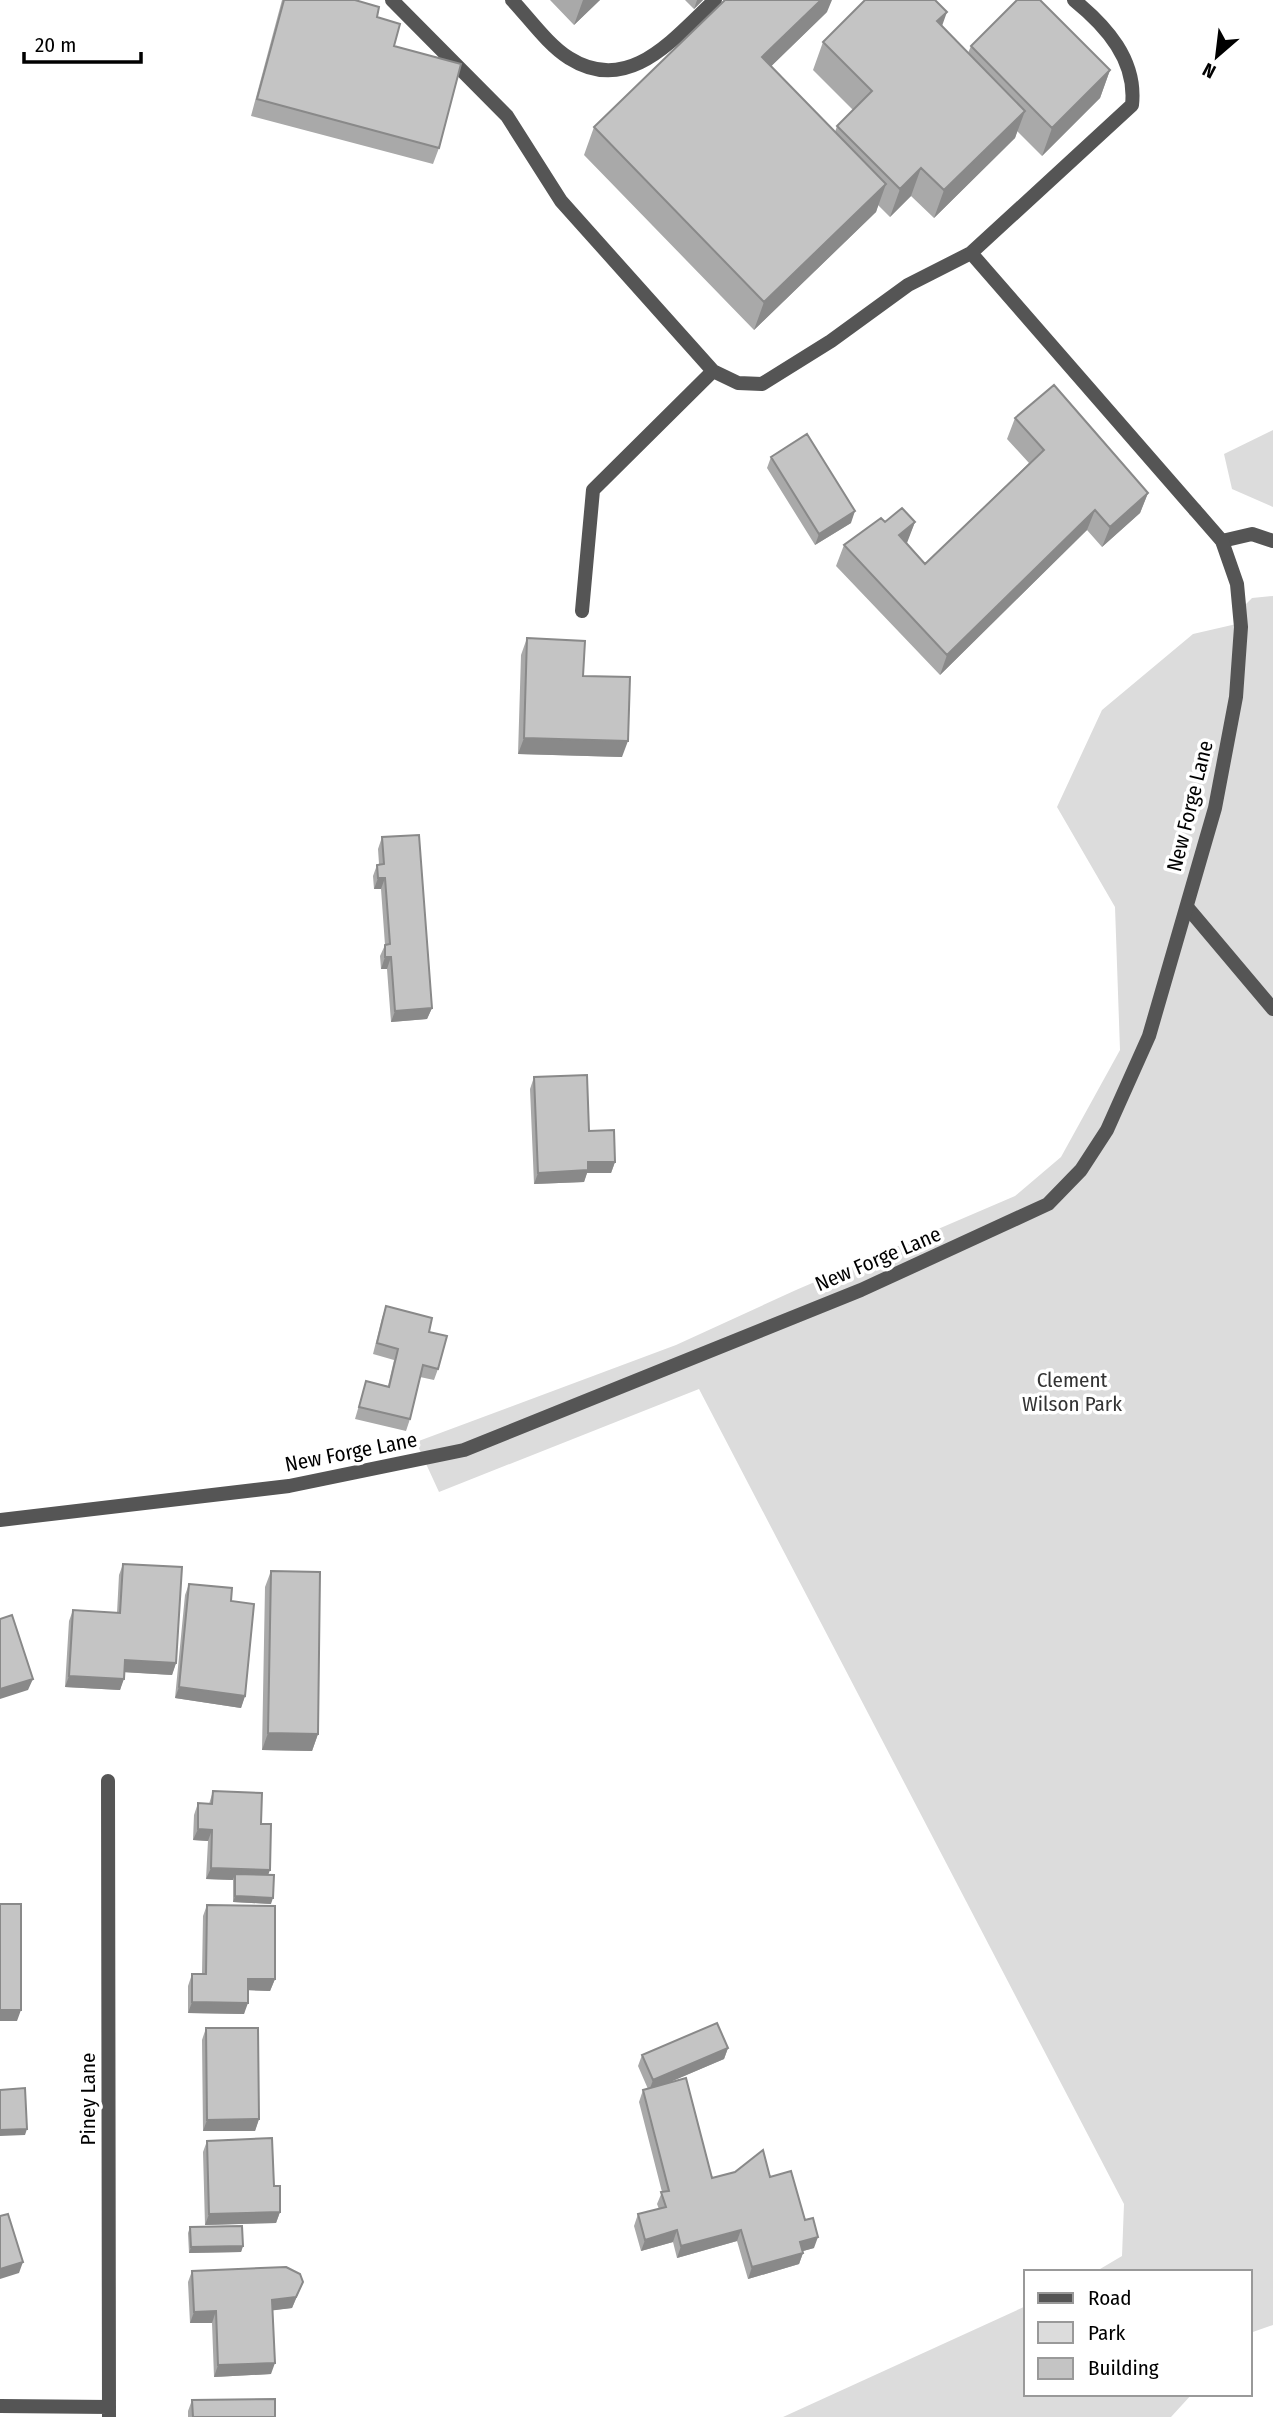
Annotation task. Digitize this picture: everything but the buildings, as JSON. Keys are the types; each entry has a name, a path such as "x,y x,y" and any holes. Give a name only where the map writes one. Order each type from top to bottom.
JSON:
{"street":[{"path":"392,0 507,117 561,201 713,371 738,383 762,384 831,341 908,285 971,253 1132,105 1134,88 1124,56 1100,21 1074,0"},
{"path":"512,0 567,58 590,68 615,72 638,66 715,0"},
{"name":"New Forge Lane","path":"0,1520 289,1486 464,1450 861,1290 1048,1204 1081,1170 1107,1130 1149,1036 1215,808 1236,697 1241,627 1237,584 1222,541 971,253"},
{"path":"582,611 593,490 713,371"},
{"path":"1222,541 1252,534 1273,541"},
{"path":"1187,907 1273,1009"},
{"name":"Piney Lane","path":"108,1781 109,2412"},
{"path":"0,2406 109,2412"}],"green space":[{"path":"1273,430 1273,507 1232,489 1224,454"},
{"name":"Clement Wilson Park","path":"1273,596 1273,2325 1252,2332 1252,2270 1098,2270 1122,2256 1124,2204 699,1389 439,1492 416,1442 676,1345 1015,1196 1061,1157 1120,1050 1115,907 1057,807 1102,710 1193,634 1245,622 1246,604 1252,598"},
{"path":"1024,2307 1024,2396 1190,2396 1171,2417 783,2417"}]}
